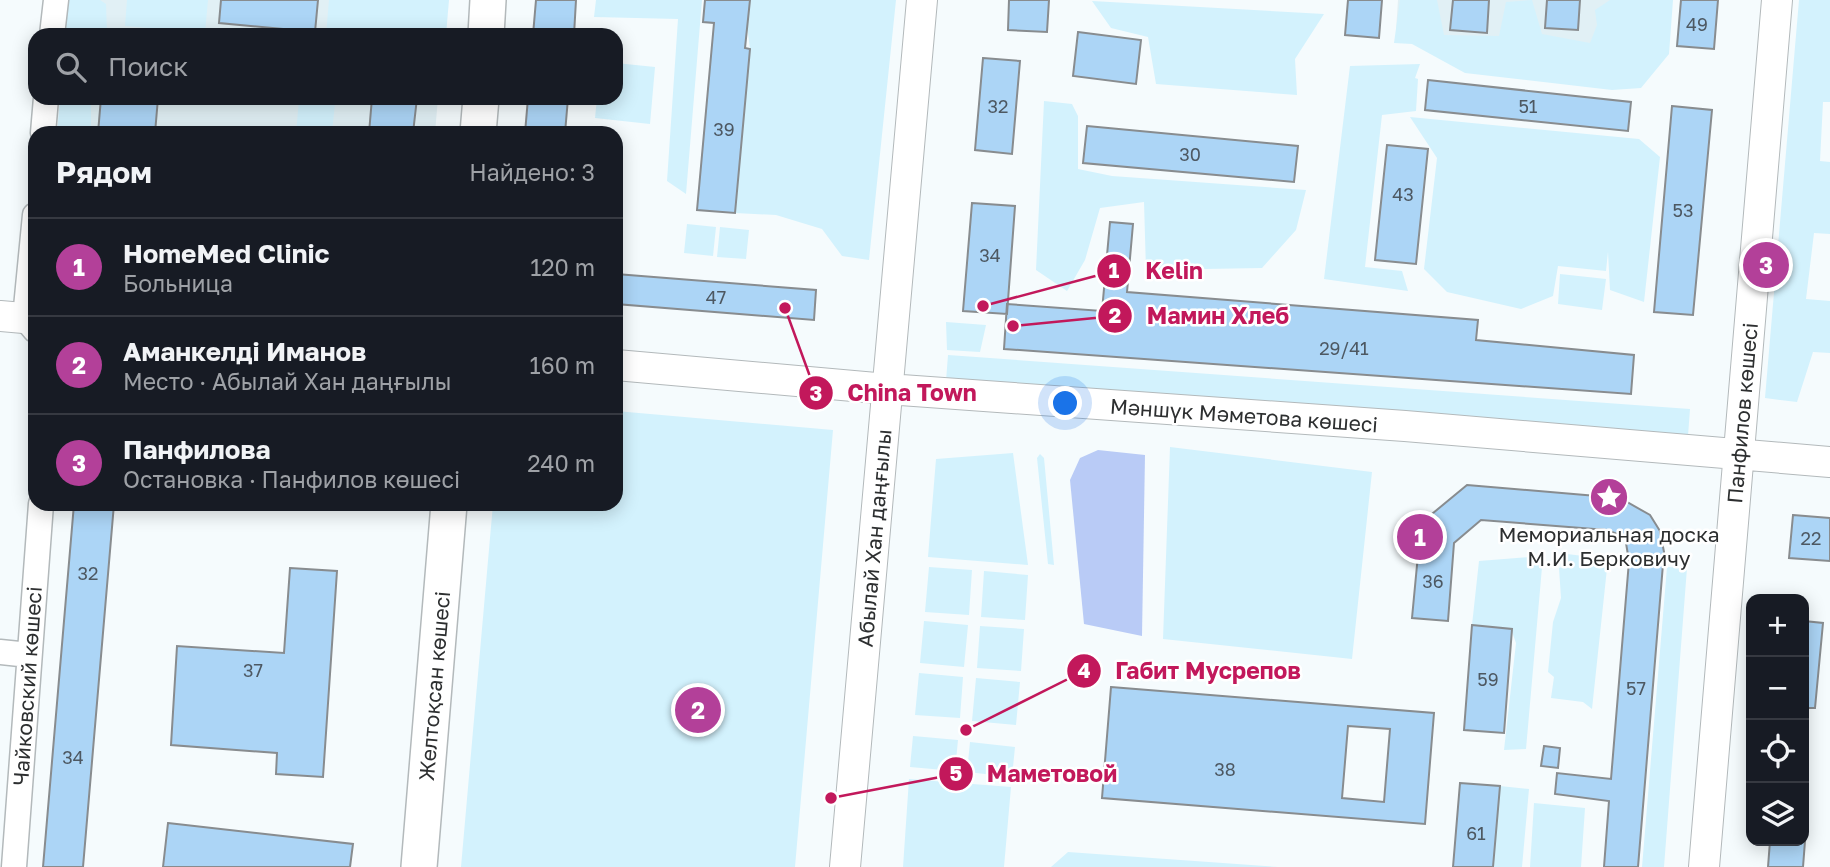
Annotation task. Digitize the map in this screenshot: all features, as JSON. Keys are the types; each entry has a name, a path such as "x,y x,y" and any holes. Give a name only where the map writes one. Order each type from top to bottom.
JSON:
{"main road":[{"path":"486,28 488,0"},
{"path":"479,126 480,105"},
{"name":"Желтоқсан көшесі","path":"419,867 448,511"}],"street":[{"path":"53,28 56,0"},
{"name":"Абылай Хан даңғылы","path":"845,867 922,0"},
{"name":"Панфилов көшесі","path":"1704,867 1777,0"},
{"path":"44,126 45,105"},
{"path":"24,321 28,282"},
{"name":"Мәншүк Мәметова көшесі","path":"623,366 887,389 1405,426 1830,462"},
{"name":"Чайковский көшесі","path":"14,867 40,511"},
{"path":"0,652 29,655"}],"shaded area":[{"path":"68,0 100,0 106,4 107,28 66,28"},
{"path":"78,0 445,0 443,28 75,28"},
{"path":"127,0 208,0 205,28 125,26"},
{"path":"329,0 449,0 447,28 327,28"},
{"path":"596,0 702,0 686,194 667,181 678,19 594,17"},
{"path":"750,0 896,0 869,260 842,256 822,229 776,215 735,213 750,49 747,26"},
{"path":"1398,0 1636,0 1633,52 1396,31"},
{"path":"1400,0 1437,0 1444,35 1499,36 1506,2 1532,0 1542,34 1590,43 1597,25 1595,10 1610,0 1673,0 1669,54 1641,88 1612,90 1465,73 1412,44 1394,43"},
{"path":"1799,0 1830,0 1830,102 1823,102 1820,161 1830,162 1830,234 1814,233 1806,299 1830,301 1830,353 1813,352 1797,402 1765,398"},
{"path":"1092,1 1324,14 1295,59 1297,95 1156,84 1148,37 1111,28"},
{"path":"623,64 655,67 650,124 595,118 596,105 623,105"},
{"path":"1420,64 1415,78 1418,79 1416,111 1382,115 1365,267 1402,271 1408,291 1324,279 1350,66"},
{"path":"1044,101 1072,104 1078,116 1078,169 1112,176 1306,190 1296,230 1262,268 1146,270 1144,202 1100,208 1085,260 1067,291 1036,270"},
{"path":"59,105 91,105 91,126 58,126"},
{"path":"68,105 437,105 436,126 66,126"},
{"path":"299,105 335,105 333,126 297,126"},
{"path":"1410,117 1639,139 1660,157 1644,302 1610,290 1608,252 1606,271 1558,266 1553,296 1521,309 1447,292 1424,269 1437,158"},
{"path":"687,224 716,227 713,256 684,253"},
{"path":"720,227 749,230 746,259 717,257"},
{"path":"1560,274 1606,279 1602,310 1558,304"},
{"path":"946,322 986,325 980,352 947,350"},
{"path":"948,355 1690,409 1688,436 946,381"},
{"path":"623,412 833,430 795,867 461,867 492,511 623,511"},
{"path":"1170,447 1372,472 1352,659 1163,639"},
{"path":"1013,453 1028,565 928,557 936,459"},
{"path":"1040,454 1044,458 1054,565 1048,564 1037,458"},
{"path":"1567,554 1608,559 1592,709 1583,702 1551,698 1554,677 1548,672 1553,622 1561,598 1559,568 1565,566"},
{"path":"1543,556 1526,749 1504,750 1516,643 1511,629 1472,625 1479,561"},
{"path":"929,567 972,570 969,615 925,612"},
{"path":"1667,567 1687,568 1664,867 1642,867"},
{"path":"984,571 1028,575 1025,620 981,617"},
{"path":"924,621 968,625 964,667 920,663"},
{"path":"980,626 1024,629 1021,671 977,668"},
{"path":"919,673 963,677 960,718 915,715"},
{"path":"976,678 1020,682 1016,725 972,721"},
{"path":"913,736 958,740 955,771 910,767"},
{"path":"970,742 1015,747 1012,777 967,772"},
{"path":"909,779 1011,787 1004,867 903,867"},
{"path":"1500,786 1529,789 1522,867 1493,867"},
{"path":"1534,803 1585,808 1581,867 1530,867"},
{"path":"1068,852 1278,867 1051,867"}],"water":[{"path":"1098,450 1145,455 1142,636 1084,624 1070,480 1080,458"}],"building":[{"path":"221,0 318,0 315,28 272,28 219,23"},
{"path":"536,0 576,0 574,28 534,28"},
{"path":"705,0 750,0 745,48 750,49 735,213 697,210 714,23 703,22"},
{"path":"1009,0 1049,0 1047,32 1008,30"},
{"path":"1348,0 1382,0 1379,38 1345,35"},
{"path":"1453,0 1489,0 1487,33 1450,30"},
{"path":"1547,0 1580,0 1578,30 1545,28"},
{"path":"1681,0 1718,0 1714,49 1677,46"},
{"path":"1078,32 1141,40 1136,84 1073,76"},
{"path":"983,58 1020,61 1012,154 975,150"},
{"path":"1428,80 1631,102 1628,131 1425,110"},
{"path":"100,105 157,105 156,126 99,126"},
{"path":"371,105 416,105 414,126 370,126"},
{"path":"527,105 567,105 566,126 526,126"},
{"path":"1672,106 1712,110 1693,315 1654,312"},
{"path":"1087,126 1298,146 1294,182 1083,163"},
{"path":"1387,145 1428,149 1416,264 1375,260"},
{"path":"972,203 1015,206 1007,314 963,311"},
{"path":"1110,222 1133,224 1127,292 1478,320 1476,340 1634,355 1631,394 1004,349 1007,304 1102,311"},
{"path":"623,275 816,290 814,320 623,305"},
{"path":"1467,485 1620,498 1650,515 1660,531 1664,552 1638,867 1604,867 1609,801 1555,794 1557,773 1611,779 1629,561 1625,537 1607,530 1481,520 1454,543 1448,621 1412,618 1421,523"},
{"path":"73,511 113,511 83,867 43,867"},
{"path":"1793,515 1830,518 1830,561 1789,558"},
{"path":"290,568 337,571 323,777 276,774 277,753 171,745 177,646 284,653"},
{"path":"1809,622 1823,623 1815,708 1809,708"},
{"path":"1472,625 1512,629 1504,733 1464,730"},
{"path":"1111,687 1434,713 1425,824 1102,798","holes":["1348,726 1390,729 1384,802 1342,798"]},
{"path":"1544,746 1560,748 1558,768 1541,766"},
{"path":"1460,783 1500,786 1493,867 1453,867"},
{"path":"168,823 353,844 350,867 163,867"},
{"path":"1770,846 1805,846 1803,867 1768,867"}],"place":[{"name":"Панфилова","path":"1766,265"},
{"name":"Kelin","path":"983,306"},
{"name":"China Town","path":"785,308"},
{"name":"Мамин Хлеб","path":"1013,326"},
{"name":"Мемориальная доска М.И. Берковичу","path":"1609,497"},
{"name":"HomeMed Clinic","path":"1420,537"},
{"name":"Аманкелді Иманов","path":"698,710"},
{"name":"Габит Мусрепов","path":"966,730"},
{"name":"Маметовой","path":"831,798"}]}
